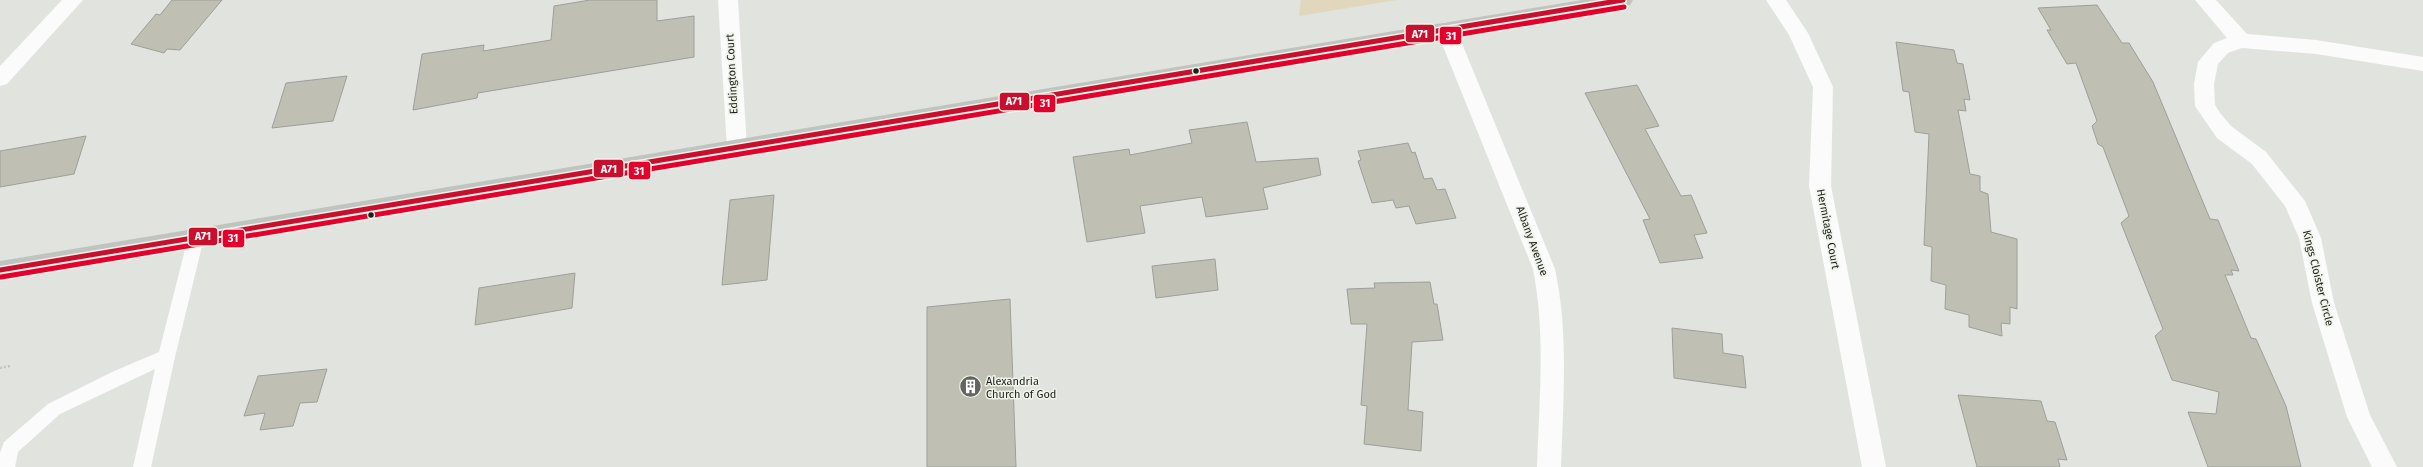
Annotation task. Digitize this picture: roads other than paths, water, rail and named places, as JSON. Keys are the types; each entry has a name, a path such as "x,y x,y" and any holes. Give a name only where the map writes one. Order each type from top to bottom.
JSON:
{"main road":[{"path":"0,270 1623,0"}],"street":[{"path":"0,79 73,0"},
{"name":"Eddington Court","path":"728,0 737,148"},
{"name":"Hermitage Court","path":"1776,0 1798,33 1823,88 1820,186 1874,467"},
{"path":"2205,0 2241,41"},
{"name":"Albany Avenue","path":"1446,29 1544,269 1550,299 1553,339 1549,467"},
{"name":"Kings Cloister Circle","path":"2385,467 2358,417 2323,303 2310,238 2294,201 2259,158 2224,132 2213,119 2205,106 2204,84 2208,62 2221,48 2241,41 2316,47 2423,64"}],"lane":[{"path":"142,467 166,357 196,238"},
{"path":"6,467 10,448 54,409 118,377 166,357"}],"place":[{"name":"Alexandria Church of God","path":"970,387"}]}
